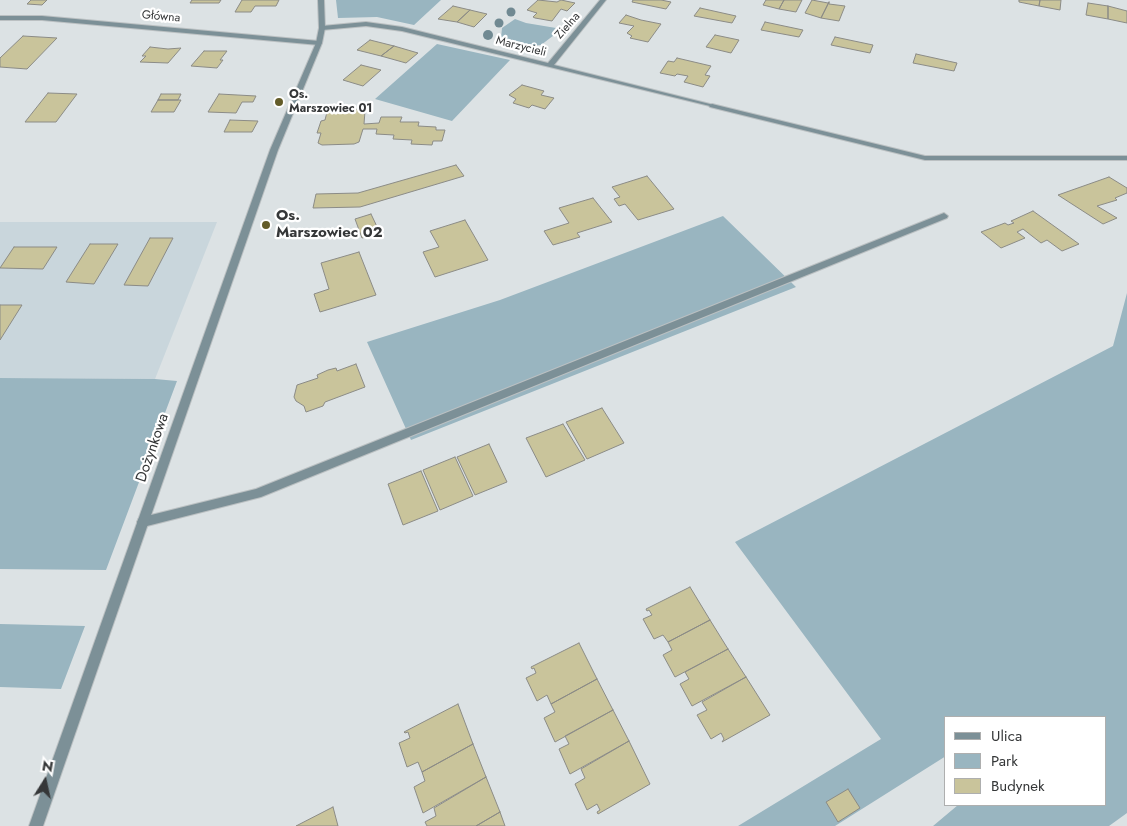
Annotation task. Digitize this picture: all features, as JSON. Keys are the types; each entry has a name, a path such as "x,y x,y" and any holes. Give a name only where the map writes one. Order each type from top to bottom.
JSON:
{"street":[{"name":"Dożynkowa","path":"36,826 274,150 319,43 322,28 321,0"},
{"name":"Zielna","path":"548,66 595,12 603,0"},
{"name":"Główna","path":"0,18 42,18 319,43"},
{"name":"Marzycieli","path":"322,28 366,24 402,29 925,158 1127,158"},
{"path":"143,522 257,494 944,216"}],"shaded area":[{"path":"0,222 217,222 155,379 0,378"}],"green space":[{"path":"336,0 441,0 414,25 377,17 338,18"},
{"path":"515,19 526,23 562,29 541,45 527,46 501,38 502,28"},
{"path":"437,44 510,60 452,121 375,99"},
{"path":"723,216 796,287 411,440 367,342 500,300"},
{"path":"1127,293 1127,813 1109,826 933,826 957,806 1107,806 1107,716 944,716 944,757 835,826 738,826 881,739 735,542 1113,346"},
{"path":"0,378 155,379 177,381 106,570 0,569"},
{"path":"0,624 85,626 61,689 0,687"}],"building":[{"path":"31,0 47,0 42,5 27,4"},
{"path":"192,0 221,0 219,3 190,3"},
{"path":"242,0 279,0 276,6 255,6 251,12 235,12"},
{"path":"538,0 557,2 561,0 575,3 567,11 561,9 552,21 535,18 533,17 537,13 527,10"},
{"path":"633,0 671,2 666,9 632,2"},
{"path":"766,0 784,0 779,9 763,5"},
{"path":"784,0 802,0 796,12 779,9"},
{"path":"812,0 829,2 821,18 805,13"},
{"path":"1019,0 1040,0 1039,6 1019,2"},
{"path":"1040,0 1061,0 1060,10 1039,6"},
{"path":"829,2 829,4 845,6 839,21 821,18"},
{"path":"1088,3 1108,6 1108,19 1086,15"},
{"path":"453,6 470,10 457,22 438,19"},
{"path":"1108,6 1127,11 1127,23 1108,19"},
{"path":"700,8 736,16 732,23 694,16"},
{"path":"470,10 487,14 474,27 457,22"},
{"path":"626,15 661,24 648,42 630,38 632,36 627,33 634,26 619,23"},
{"path":"765,22 803,30 799,37 761,30"},
{"path":"715,35 739,40 731,53 706,47"},
{"path":"23,36 57,38 27,69 0,67 0,58"},
{"path":"835,37 873,45 870,53 831,45"},
{"path":"370,40 394,46 381,56 357,50"},
{"path":"394,46 418,53 406,63 381,56"},
{"path":"150,47 181,48 168,63 140,62 146,56 142,56"},
{"path":"204,51 227,51 217,68 191,66"},
{"path":"916,54 957,63 954,71 913,63"},
{"path":"677,58 711,66 705,75 710,76 703,87 684,82 688,76 660,73 668,61 674,62"},
{"path":"361,65 381,70 363,86 343,80"},
{"path":"522,85 544,91 541,95 554,98 545,109 532,105 529,108 513,103 516,99 509,95"},
{"path":"48,93 77,94 56,122 25,122"},
{"path":"161,94 181,94 178,100 158,100"},
{"path":"219,94 256,96 253,102 242,102 236,113 208,112"},
{"path":"158,100 181,100 174,112 151,112"},
{"path":"362,109 365,111 364,124 379,123 381,117 402,117 400,122 419,122 418,126 436,127 436,130 445,130 442,141 433,141 432,145 411,144 412,140 393,139 394,135 376,134 377,129 363,129 359,142 354,144 322,145 318,143 321,133 317,133 321,121 325,120 327,112 331,110"},
{"path":"230,120 258,121 252,132 224,132"},
{"path":"456,165 464,176 360,207 313,208 316,194 358,193"},
{"path":"647,176 674,209 638,220 625,204 619,206 614,199 620,197 612,187"},
{"path":"1109,177 1127,188 1127,193 1115,198 1117,200 1097,206 1117,218 1103,224 1058,195"},
{"path":"593,198 612,222 577,233 580,237 553,245 544,231 569,223 559,208"},
{"path":"1033,211 1079,244 1062,251 1047,240 1041,243 1023,229 1017,232 1025,238 1001,248 981,232 1005,223 1008,225 1014,223 1011,221"},
{"path":"371,214 380,233 362,238 355,219"},
{"path":"465,220 488,260 435,277 423,252 439,247 430,231"},
{"path":"150,238 173,238 148,286 124,285"},
{"path":"90,244 118,244 94,284 66,282"},
{"path":"14,247 57,247 43,269 0,268"},
{"path":"359,252 376,295 320,312 314,294 329,289 321,263"},
{"path":"0,305 22,305 0,340"},
{"path":"356,364 365,387 325,402 323,406 306,412 304,406 296,401 294,397 297,385 318,378 317,375 328,370 336,368 337,371"},
{"path":"602,408 624,443 587,459 566,422"},
{"path":"563,424 585,460 546,477 526,438"},
{"path":"489,444 507,482 475,495 457,457"},
{"path":"455,457 473,496 440,510 423,470"},
{"path":"421,471 438,511 403,525 388,484"},
{"path":"690,587 710,620 668,642 663,635 654,639 643,619 652,615 646,609"},
{"path":"710,620 728,649 675,677 663,655 672,650 668,642"},
{"path":"579,643 597,679 551,704 547,695 537,701 526,678 536,673 534,668 532,669 531,667"},
{"path":"728,649 746,677 692,706 680,684 689,679 685,672"},
{"path":"746,677 770,715 722,742 724,739 721,733 711,739 697,715 707,710 702,702"},
{"path":"597,679 613,710 555,742 544,718 555,712 551,704"},
{"path":"458,704 473,744 422,772 418,762 407,767 399,743 410,738 408,732 404,732"},
{"path":"613,710 629,741 570,774 559,749 569,744 565,736"},
{"path":"629,741 650,784 598,814 597,812 600,810 597,804 587,810 575,784 585,778 581,769"},
{"path":"473,744 486,777 423,813 414,787 425,781 422,772"},
{"path":"486,777 500,812 476,826 427,826 425,822 436,816 434,808"},
{"path":"848,789 860,808 838,822 826,802"},
{"path":"333,807 338,826 296,826"},
{"path":"500,812 505,826 476,826"}],"place":[{"name":"Os. Marszowiec 01","path":"279,102"},
{"name":"Os. Marszowiec 02","path":"266,225"}]}
